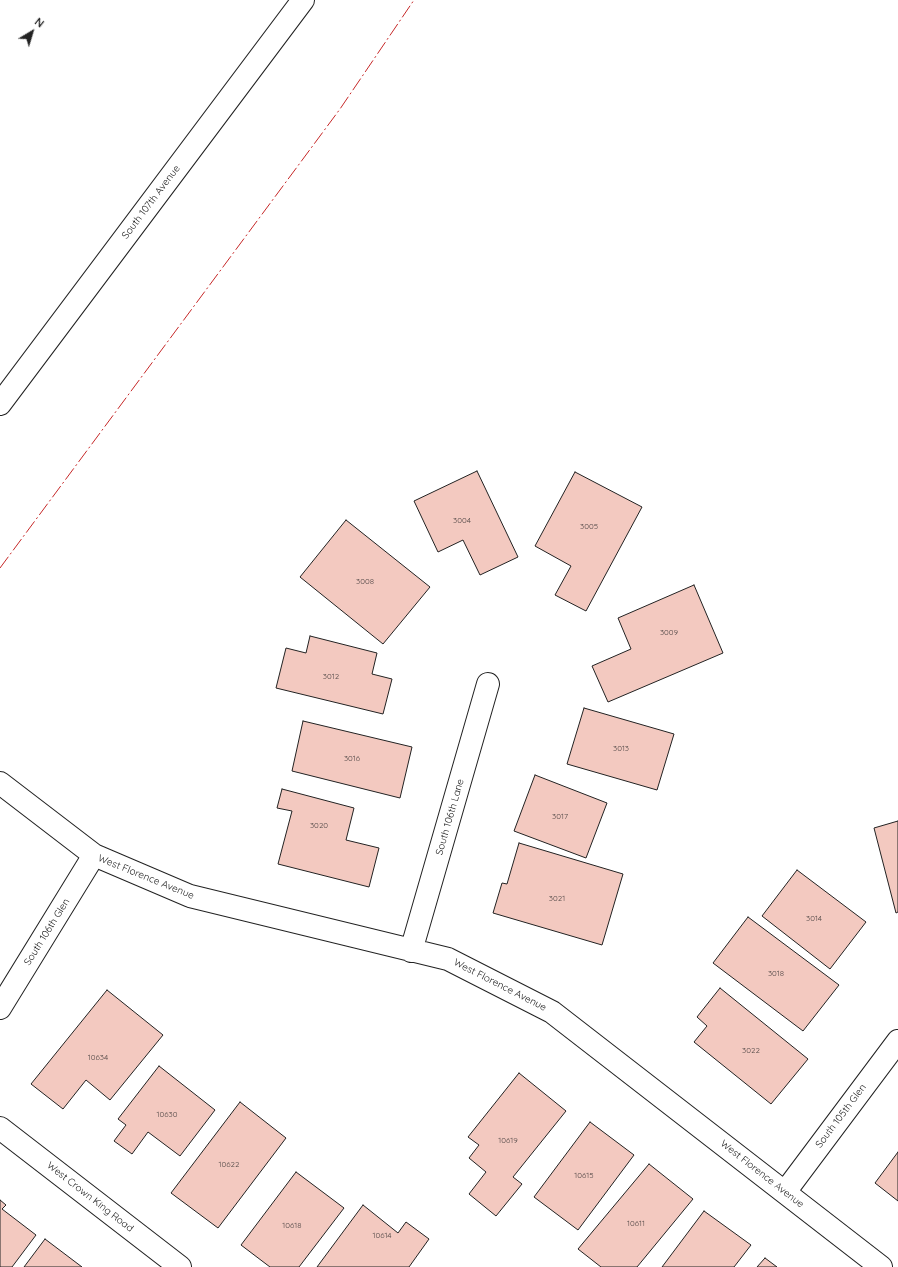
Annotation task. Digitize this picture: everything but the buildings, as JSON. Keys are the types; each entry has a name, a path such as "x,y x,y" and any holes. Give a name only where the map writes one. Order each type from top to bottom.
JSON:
{"street":[{"name":"South 107th Avenue","path":"0,404 303,0"},
{"name":"South 106th Lane","path":"411,951 488,684"},
{"name":"West Florence Avenue","path":"0,783 94,855 190,896 448,959 552,1012 880,1267"},
{"name":"South 106th Glen","path":"0,1008 94,855"},
{"name":"South 105th Glen","path":"785,1192 898,1041"},
{"name":"West Crown King Road","path":"0,1128 180,1267"}],"power":[{"path":"0,568 340,109 414,0"}]}
